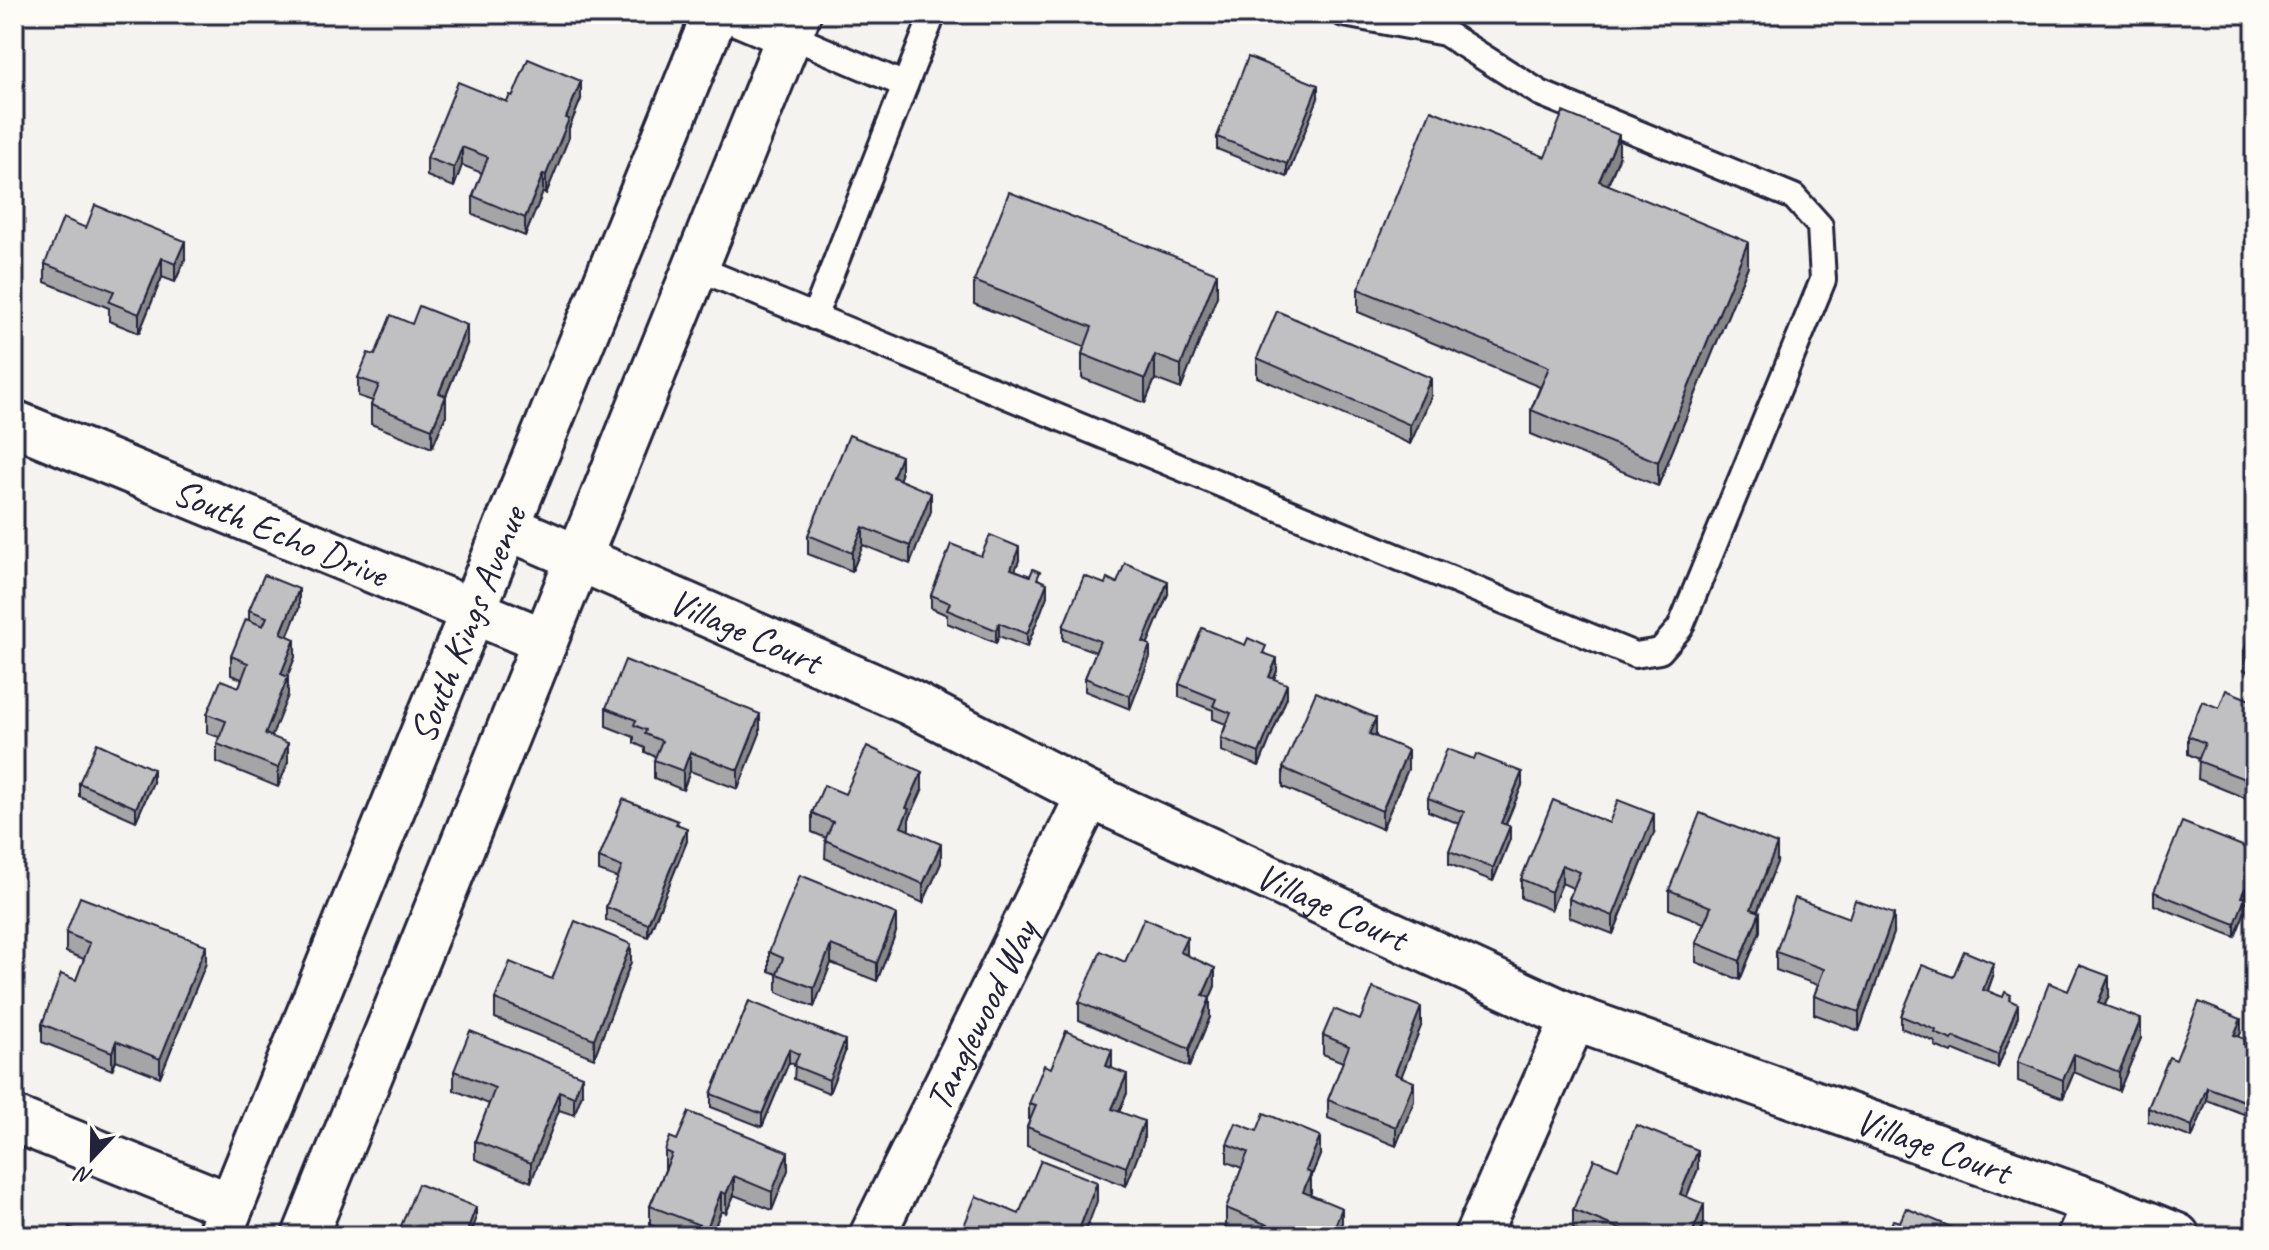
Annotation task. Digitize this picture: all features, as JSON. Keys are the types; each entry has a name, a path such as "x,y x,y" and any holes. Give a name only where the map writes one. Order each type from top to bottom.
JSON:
{"street":[{"name":"South Kings Avenue","path":"225,1221 715,14"},
{"path":"740,14 794,25"},
{"name":"South Kings Avenue","path":"305,1236 794,25"},
{"name":"South Echo Drive","path":"14,423 545,641"},
{"name":"Village Court","path":"507,527 909,702 1089,795 1574,1018 2088,1220 2177,1236"},
{"name":"Tanglewood Way","path":"872,1236 1089,795"},
{"path":"1477,1236 1574,1018"},
{"path":"14,1119 225,1221"}],"lane":[{"path":"814,317 933,14"},
{"path":"697,268 1635,655 1660,651 1680,628 1823,280 1820,226 1794,197 1540,93 1445,33 1344,14"},
{"path":"794,25 905,85"}],"building":[{"path":"1248,57 1318,85 1287,164 1217,137"},
{"path":"528,59 581,81 566,118 569,119 525,218 473,196 488,157 462,147 454,168 427,158 458,82 507,102 510,95 513,96"},
{"path":"1431,110 1545,157 1563,112 1619,135 1599,181 1748,242 1658,462 1531,410 1549,367 1358,289"},
{"path":"1009,192 1217,273 1181,365 1155,355 1145,379 1082,354 1092,327 974,281"},
{"path":"95,205 185,241 175,264 162,258 139,314 109,302 114,291 45,264 63,218 86,228"},
{"path":"419,306 467,325 439,393 446,396 432,429 371,405 379,385 358,378 368,353 375,355 391,315 412,324"},
{"path":"1277,311 1431,378 1410,425 1257,358"},
{"path":"849,435 901,456 893,477 931,493 910,546 863,527 852,553 808,535"},
{"path":"990,535 1019,547 1011,569 1030,576 1033,569 1040,572 1037,579 1047,583 1027,634 999,623 996,630 947,610 950,603 931,595 951,544 981,556"},
{"path":"1125,563 1168,581 1143,642 1150,645 1130,696 1085,678 1100,641 1063,627 1084,576 1105,584 1107,578 1117,583"},
{"path":"264,575 299,589 281,633 295,639 281,674 288,677 265,734 288,743 278,768 217,744 226,721 207,714 221,680 239,687 248,663 231,656 246,619 263,626 267,617 249,610"},
{"path":"2255,623 2255,656 2244,651"},
{"path":"1202,628 1245,645 1248,638 1266,646 1263,653 1277,658 1269,677 1287,684 1259,753 1221,738 1231,713 1213,706 1216,699 1179,684"},
{"path":"625,660 760,714 738,770 690,752 683,771 654,760 662,741 645,734 646,730 634,725 636,720 606,708"},
{"path":"2226,690 2255,702 2255,783 2198,761 2205,743 2188,736 2202,701 2219,708"},
{"path":"1316,692 1376,718 1369,734 1408,750 1382,811 1283,768"},
{"path":"97,743 153,769 136,808 79,783"},
{"path":"867,746 922,772 901,827 941,844 923,884 825,840 833,822 812,813 824,785 845,794"},
{"path":"1447,749 1474,759 1476,754 1522,772 1501,823 1510,826 1493,868 1449,851 1464,812 1428,798"},
{"path":"623,799 678,821 676,824 687,828 648,924 606,907 622,867 599,858"},
{"path":"1553,800 1609,823 1618,800 1654,814 1613,916 1569,899 1580,872 1562,865 1551,892 1521,879"},
{"path":"1700,813 1777,844 1751,909 1760,912 1740,961 1696,943 1711,907 1669,890"},
{"path":"2182,822 2255,851 2255,892 2245,888 2241,897 2245,898 2235,924 2154,892"},
{"path":"800,875 896,914 877,963 831,945 814,988 777,974 783,958 769,952"},
{"path":"80,897 206,945 160,1059 116,1041 112,1052 42,1024 61,974 76,980 90,943 66,933"},
{"path":"1795,898 1849,918 1855,900 1894,914 1859,1012 1814,996 1824,969 1776,952"},
{"path":"1144,918 1187,937 1180,952 1215,968 1203,995 1210,998 1189,1049 1079,1002 1101,951 1125,962"},
{"path":"575,921 631,944 594,1039 495,999 510,962 552,979"},
{"path":"1964,951 1993,963 1983,990 2003,997 2005,992 2011,995 2009,1000 2018,1004 1998,1055 1954,1037 1952,1040 1901,1016 1922,965 1953,977"},
{"path":"2079,965 2109,976 2098,1003 2141,1019 2119,1072 2074,1054 2063,1080 2018,1062 2049,983 2068,991"},
{"path":"1373,988 1421,1007 1395,1074 1414,1082 1396,1127 1328,1100 1349,1046 1323,1035 1334,1009 1360,1020"},
{"path":"749,1001 845,1040 829,1080 794,1066 799,1054 789,1049 762,1114 711,1094"},
{"path":"2199,1002 2241,1019 2234,1035 2245,1039 2243,1044 2255,1049 2255,1080 2246,1102 2207,1087 2192,1126 2148,1108 2169,1057 2176,1060"},
{"path":"470,1031 582,1076 574,1097 559,1091 531,1163 475,1141 495,1088 454,1071"},
{"path":"1066,1031 1112,1050 1106,1066 1127,1074 1112,1109 1144,1121 1126,1167 1027,1127 1036,1106 1029,1104 1044,1065 1051,1068"},
{"path":"689,1112 788,1152 772,1192 734,1176 726,1194 721,1192 707,1228 650,1206 672,1154 665,1151 670,1137 677,1140"},
{"path":"1264,1113 1320,1136 1306,1171 1311,1173 1303,1192 1342,1208 1331,1236 1295,1236 1226,1208 1248,1152 1227,1144 1236,1123 1257,1131"},
{"path":"1636,1125 1698,1150 1680,1194 1704,1204 1691,1236 1638,1236 1573,1210 1594,1159 1618,1169"},
{"path":"1041,1160 1097,1182 1079,1236 960,1236 976,1196 1019,1214"},
{"path":"418,1184 476,1207 468,1228 488,1236 397,1236"},
{"path":"1906,1208 1951,1227 1947,1236 1895,1236 1897,1231 1890,1228 1893,1220 1900,1222"},
{"path":"69,1227 93,1236 66,1236"}]}
